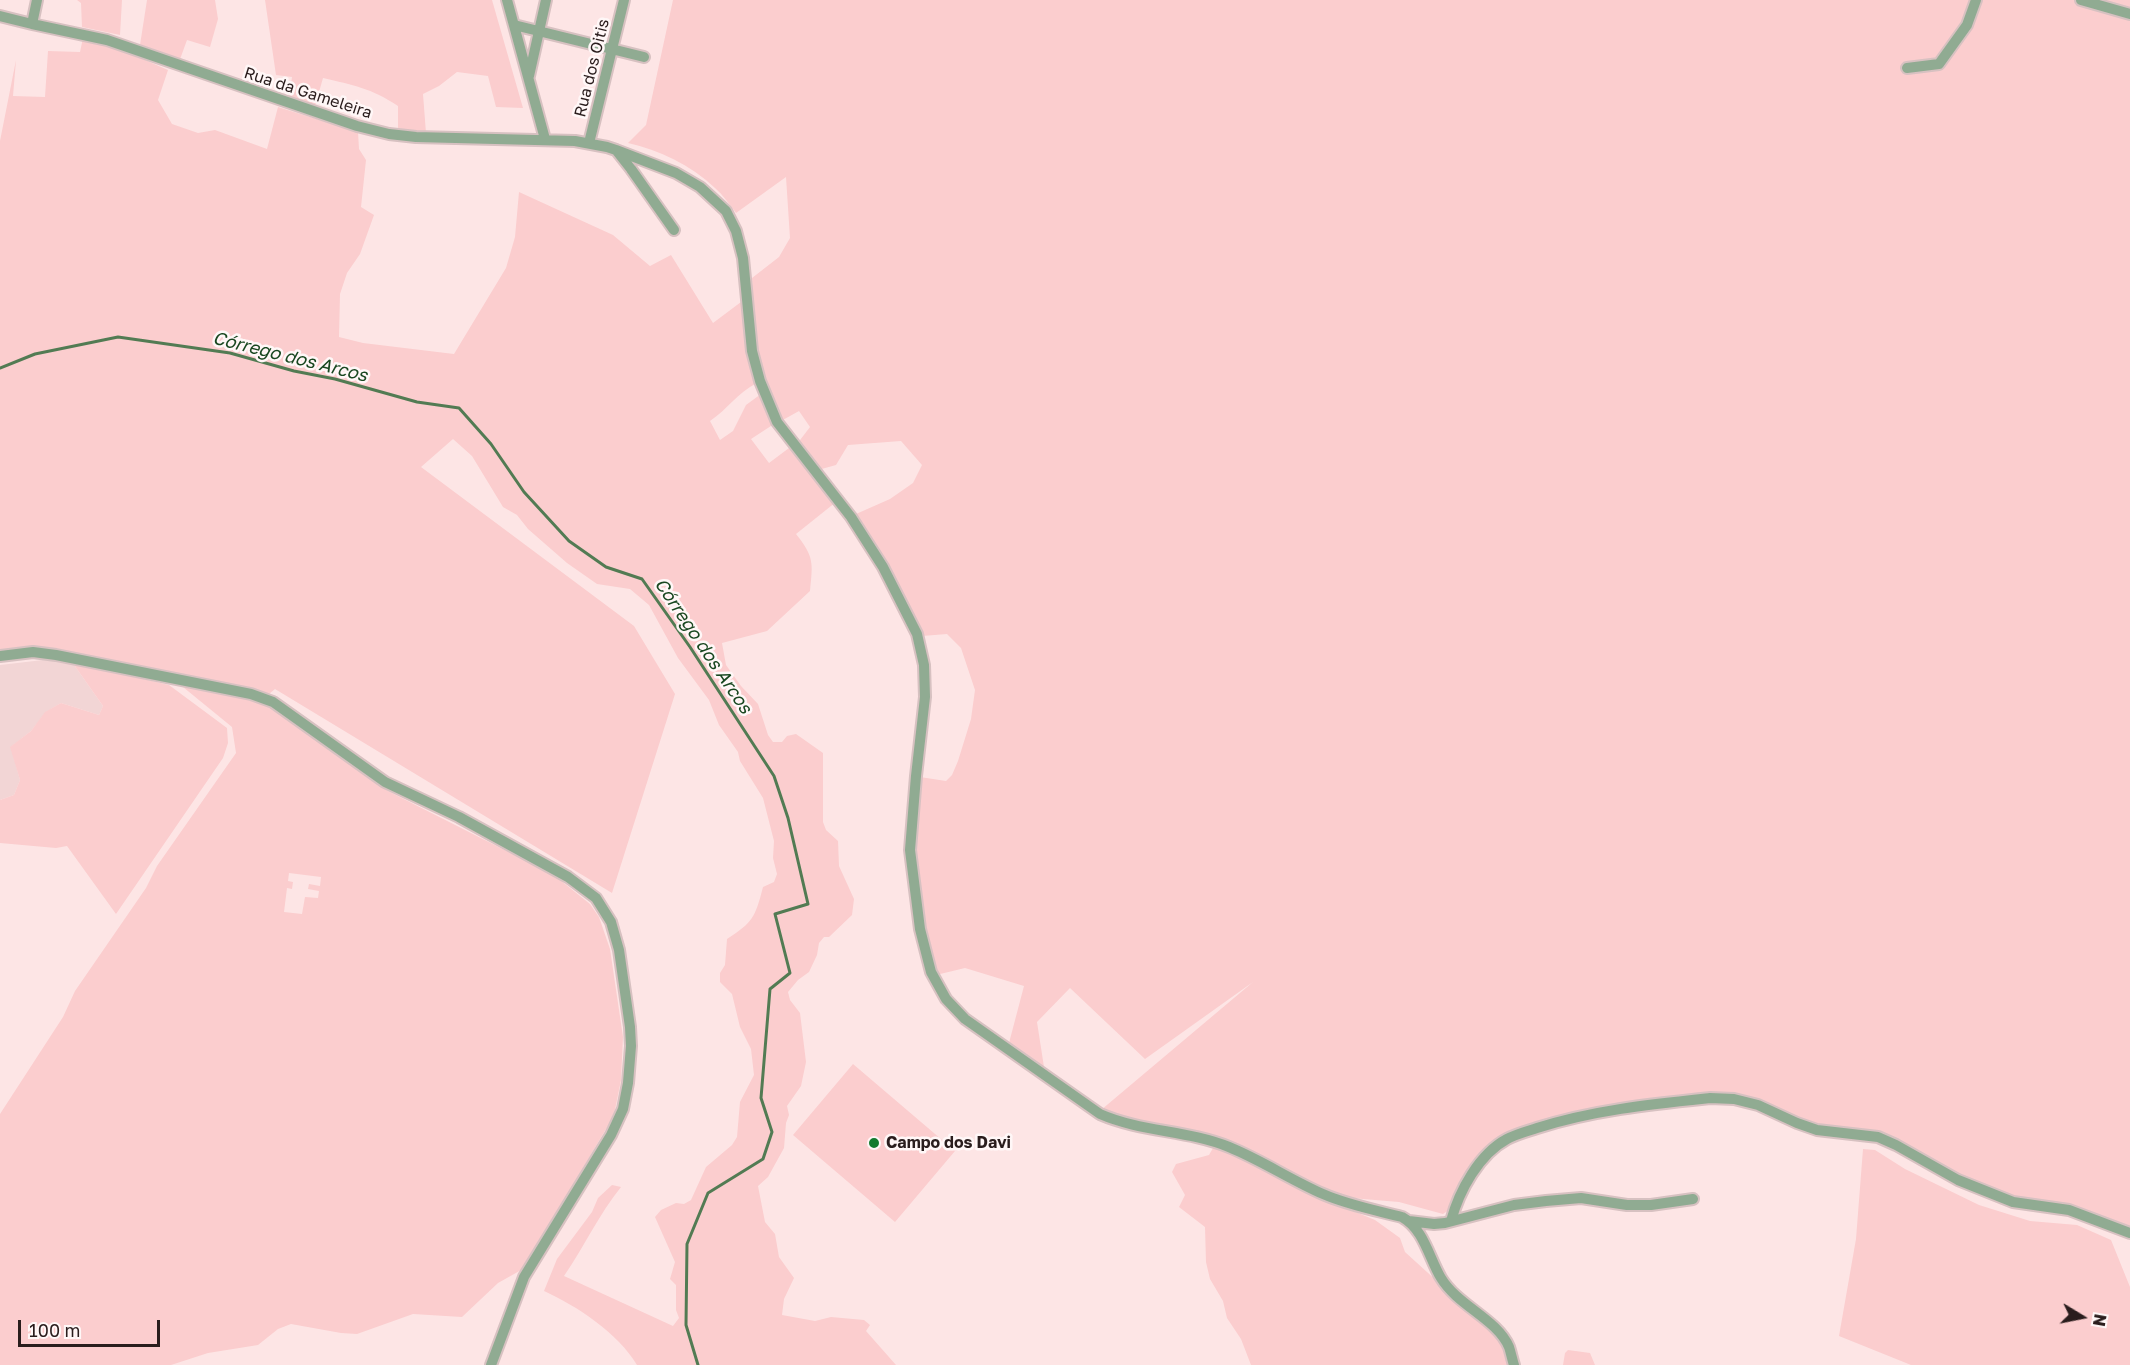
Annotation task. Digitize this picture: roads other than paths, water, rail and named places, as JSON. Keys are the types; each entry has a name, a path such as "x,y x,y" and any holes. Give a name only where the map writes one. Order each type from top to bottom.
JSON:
{"street":[{"path":"32,24 37,0"},
{"path":"507,0 544,140"},
{"path":"528,78 546,0"},
{"name":"Rua dos Oitis","path":"589,143 624,0"},
{"path":"1907,68 1938,64 1967,25 1976,0"},
{"path":"2081,0 2130,14"},
{"name":"Rua da Gameleira","path":"0,15 107,40 371,130 416,137 589,143 616,150 676,173 700,187 726,211 736,231 743,258 752,351 760,381 777,422 851,517 883,567 917,634 924,664 925,697 916,776 911,857 920,928 931,972 946,999 965,1019 1100,1114 1118,1122 1190,1136 1227,1146 1342,1202 1402,1217 1409,1221 1434,1224 1514,1205 1581,1198 1627,1205 1651,1205 1693,1199"},
{"path":"514,25 644,57"},
{"path":"616,150 674,230"},
{"path":"0,656 33,652 56,655 251,694 273,702 385,782 459,817 559,871 582,886 604,909 611,922 619,950 630,1027 629,1074 623,1109 611,1135 524,1277 491,1365"},
{"path":"1451,1221 1467,1182 1491,1150 1508,1138 1572,1118 1710,1098 1734,1099 1758,1105 1797,1124 1817,1130 1878,1137 1958,1180 2013,1202 2069,1210 2130,1233"},
{"path":"1409,1221 1417,1230 1441,1278 1451,1292 1497,1330 1508,1346 1514,1365"}],"waterway":[{"name":"Córrego dos Arcos","path":"0,368 35,354 118,337 230,353 417,402 459,408 491,444 524,492 569,541 606,567 642,579 690,647 774,776 788,818 808,904 775,914 790,973 770,989 761,1098 772,1132 763,1159 708,1193 687,1244 686,1325 698,1365"}],"place":[{"name":"Campo dos Davi","path":"874,1143"}]}
